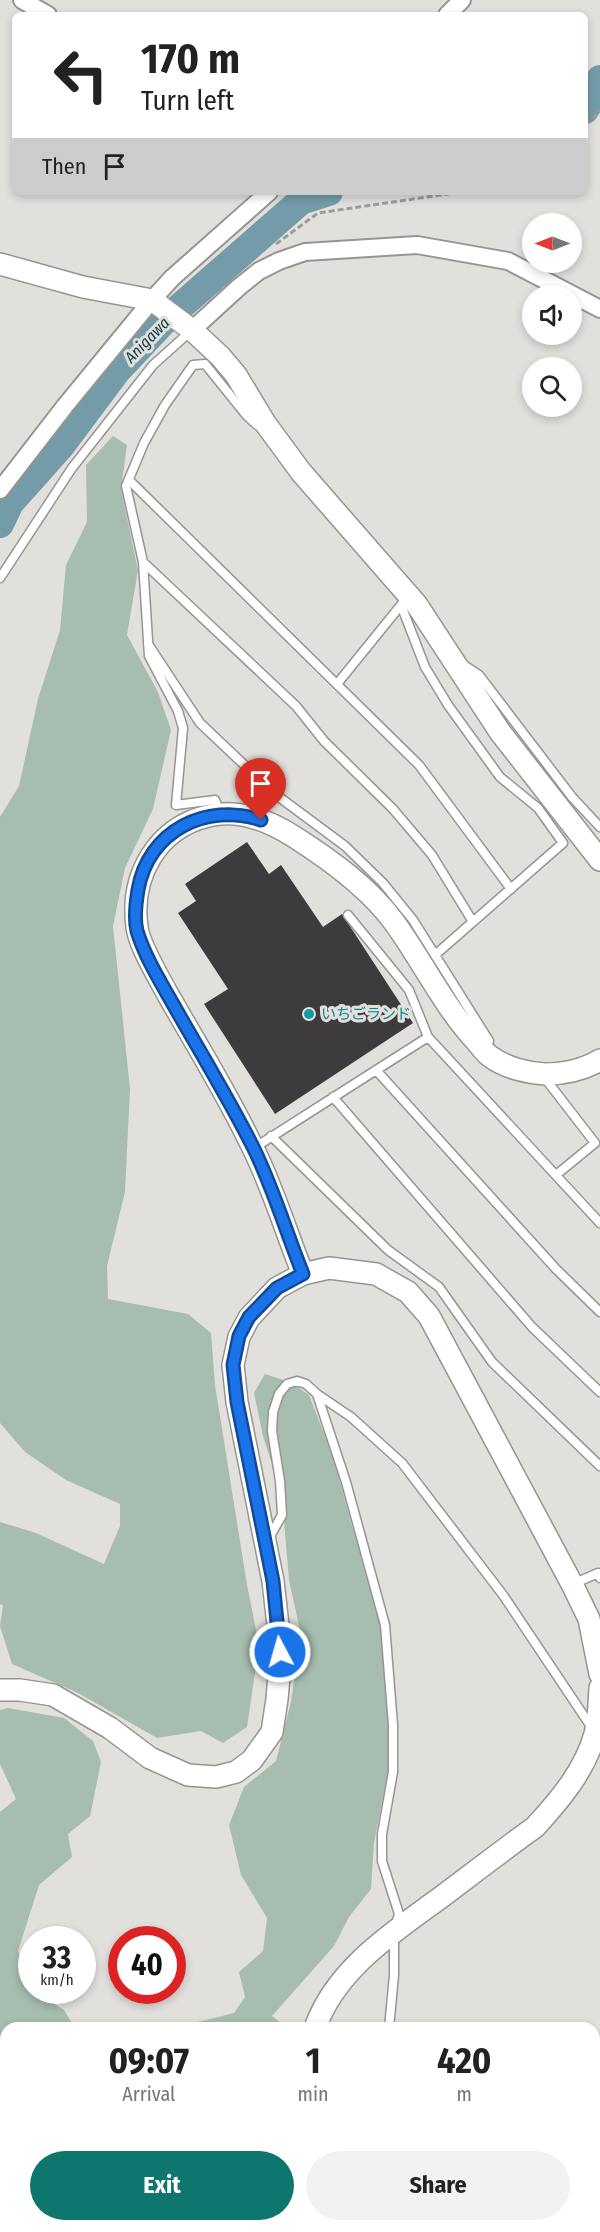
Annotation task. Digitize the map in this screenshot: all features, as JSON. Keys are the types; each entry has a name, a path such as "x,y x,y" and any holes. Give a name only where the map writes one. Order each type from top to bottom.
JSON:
{"street":[{"path":"22,0 43,12"},
{"path":"450,12 462,0"},
{"path":"0,490 65,405 156,302 172,278 266,195"},
{"path":"192,330 259,272 305,252 417,245 508,261 600,309"},
{"path":"0,264 83,287 156,302 192,330 220,356 236,375 265,423 301,472 454,660 550,811 600,860"},
{"path":"303,1274 253,1148 154,968 137,929 136,900 140,875 154,850 173,831 199,818 220,813 247,815 276,825 323,855 359,885 393,920 460,1024 491,1057 528,1073 541,1074 563,1074 600,1060"},
{"path":"0,1690 20,1690 53,1695 110,1728 150,1758 188,1775 216,1777 236,1772 252,1760 272,1732 280,1652 273,1581 237,1402 233,1365 239,1336 249,1317 277,1288 303,1274 329,1268 376,1274 408,1292 429,1316 589,1619 600,1674"},
{"path":"317,2022 351,1969 394,1931 535,1827 571,1784 598,1735 600,1688"}],"lane":[{"path":"0,578 72,468 153,365 192,330"},
{"path":"220,813 215,800 176,805 183,728 178,711 149,656 143,562 126,486 144,443 165,405 193,365 206,364 296,474 301,472"},
{"path":"129,480 419,765 511,889"},
{"path":"143,562 296,706 324,741 393,809 432,855 473,922"},
{"path":"337,684 405,600"},
{"path":"405,600 425,667 448,705 500,777 537,808 550,811 563,843 435,955"},
{"path":"148,644 200,723 275,794 345,846 383,883 413,920 489,1041 483,1049"},
{"path":"454,660 479,675 572,796 600,827"},
{"path":"348,915 409,990 428,1037 600,1223"},
{"path":"253,1148 428,1037"},
{"path":"376,1070 556,1269 600,1312"},
{"path":"541,1074 595,1143 556,1175"},
{"path":"333,1097 532,1327 600,1392"},
{"path":"271,1136 388,1250 439,1287 492,1362 600,1466"},
{"path":"266,1544 282,1515 280,1481 272,1431 273,1412 279,1394 287,1384 297,1381 306,1384 351,1417 402,1463 503,1595 598,1735"},
{"path":"317,1394 346,1482 385,1625 393,1725 393,1772 382,1834 382,1861 399,1914 394,1931 394,1975 390,2022"},
{"path":"572,1584 598,1573 600,1578"}],"path":[{"path":"588,122 600,112"},
{"path":"259,272 268,250 318,213 440,195"}],"green space":[{"path":"113,436 127,445 121,489 138,570 127,635 158,692 171,730 153,809 125,868 113,926 130,1089 125,1192 107,1266 108,1299 188,1314 211,1333 215,1385 247,1585 259,1645 247,1727 223,1743 201,1731 157,1738 78,1693 12,1664 0,1626 3,1605 0,1604 0,1522 36,1533 104,1564 120,1526 120,1504 66,1480 25,1452 0,1423 0,817 19,786 38,699 60,630 66,565 87,522 86,465"},
{"path":"265,1374 292,1383 309,1395 334,1459 352,1526 376,1597 391,1713 388,1771 374,1843 371,1889 349,1917 334,1946 272,2016 280,2022 198,2022 234,2013 245,1997 239,1972 263,1951 267,1918 241,1875 229,1825 244,1787 276,1761 291,1702 301,1635 289,1580 282,1497 263,1436 254,1393"},
{"path":"8,1708 64,1718 93,1741 101,1762 90,1816 68,1834 72,1857 39,1885 26,1926 18,1926 18,2004 54,2004 64,2010 71,2022 0,2022 0,1812 16,1799 0,1764 0,1710"}],"building":[{"name":"いちごランド","path":"247,842 269,874 281,865 323,927 342,914 413,1023 275,1114 204,1004 228,989 178,913 196,901 185,884"}],"waterway":[{"name":"Anigawa","path":"588,104 600,79"},
{"name":"Anigawa","path":"0,524 10,503 60,447 116,372 166,319 301,201 320,195"}],"place":[{"name":"いちごランド","path":"309,1014"}],"route":[{"path":"261,820 247,815 220,813 199,818 173,831 154,850 140,875 136,900 137,929 154,968 253,1148 303,1274 277,1288 249,1317 239,1336 233,1365 237,1402 273,1581 280,1652"}]}
